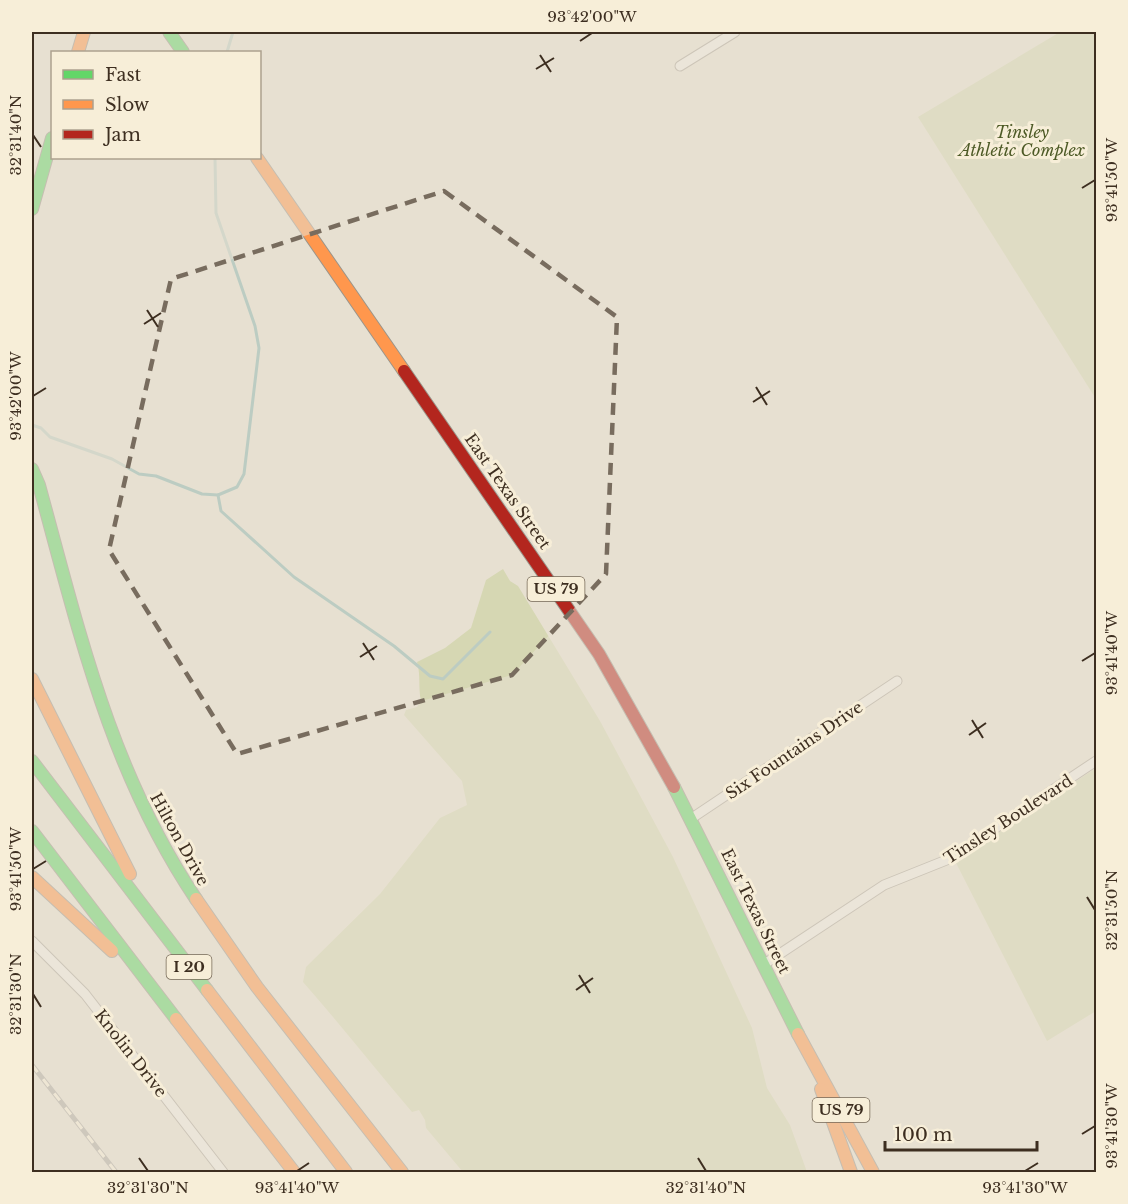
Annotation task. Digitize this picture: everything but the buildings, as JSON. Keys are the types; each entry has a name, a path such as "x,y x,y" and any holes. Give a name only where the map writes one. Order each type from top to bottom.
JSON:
{"main road":[{"path":"78,51 84,32"},
{"path":"169,32 182,51"},
{"path":"32,209 51,142"},
{"name":"East Texas Street","path":"258,159 581,627 642,725 692,818 806,1050 843,1113 873,1173"},
{"name":"Hilton Drive","path":"32,469 39,485 93,686 110,734 146,814 182,878 216,930 402,1173"},
{"path":"32,679 111,842 177,951"},
{"name":"I 20","path":"32,761 346,1173"},
{"name":"I 20","path":"32,831 294,1173"},
{"path":"32,877 100,938 198,1048"},
{"name":"East Texas Street","path":"806,1050 851,1173"},
{"path":"828,1106 845,1173"}],"street":[{"path":"680,66 735,32"},
{"name":"Six Fountains Drive","path":"692,818 897,681"},
{"name":"Tinsley Boulevard","path":"764,965 884,885 949,859 1096,761"},
{"name":"Knolin Drive","path":"32,941 85,994 223,1173"}],"highlighted area":[{"path":"444,191 617,317 606,574 512,675 237,754 109,550 171,279"}],"green space":[{"name":"Tinsley Athletic Complex","path":"1060,32 1096,32 1096,399 918,117"},
{"path":"503,569 510,581 518,586 600,721 673,857 752,1028 767,1088 790,1125 807,1172 463,1172 426,1128 425,1120 419,1110 412,1112 303,982 306,967 380,894 440,818 467,805 462,781 404,715 406,710 417,707 421,701 417,662 445,648 471,628 486,580"},
{"path":"1096,768 1096,1011 1047,1041 955,861"}],"waterway":[{"path":"227,51 233,32"},
{"path":"32,425 41,428 50,437 112,459 139,474 156,476 202,494 218,495 237,487 244,474 259,348 255,326 216,213 215,159"},
{"path":"218,495 221,511 294,577 394,646 430,676 443,679 490,632"}],"railway":[{"path":"32,1065 116,1172"}],"traffic: fast":[{"path":"169,32 182,51"},
{"path":"32,209 51,142"},
{"path":"32,469 39,485 100,699 119,750 166,850 196,899"},
{"path":"32,761 207,990"},
{"path":"674,787 798,1034"},
{"path":"32,831 176,1019"}],"traffic: slow":[{"path":"78,51 84,32"},
{"path":"258,159 404,371"},
{"path":"32,679 130,874"},
{"path":"32,877 112,951"},
{"path":"196,899 257,987 402,1172"},
{"path":"207,990 346,1172"},
{"path":"176,1019 294,1172"},
{"path":"798,1034 873,1172"},
{"path":"821,1089 851,1172"}],"traffic: jam":[{"path":"404,371 599,654 674,787"}]}
